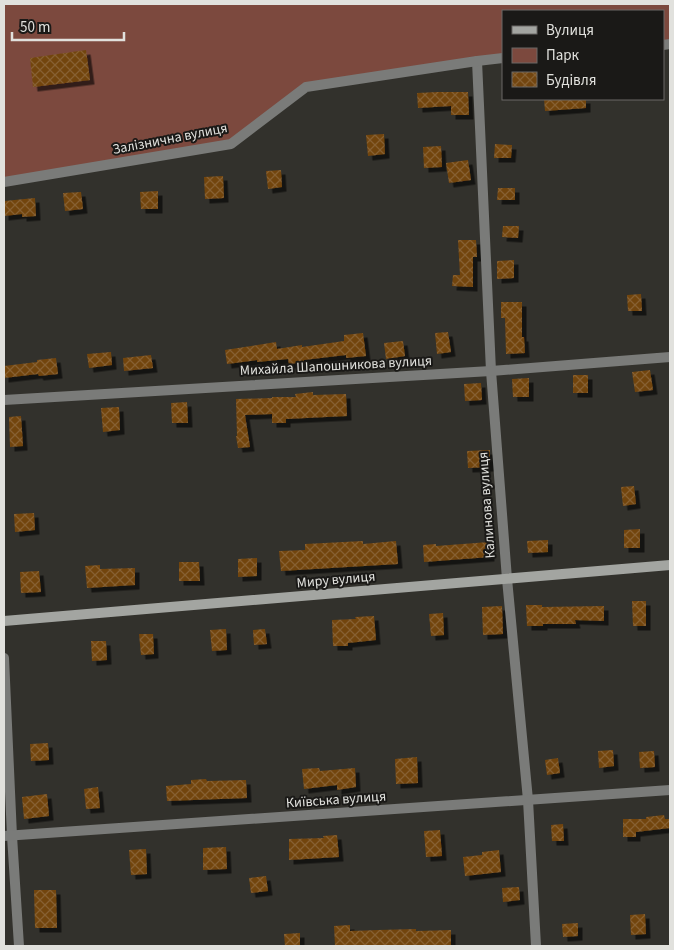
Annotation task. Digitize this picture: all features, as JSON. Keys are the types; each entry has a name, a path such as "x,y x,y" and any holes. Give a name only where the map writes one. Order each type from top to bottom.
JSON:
{"main road":[{"name":"Миру вулиця","path":"4,621 670,565"}],"street":[{"name":"Залізнична вулиця","path":"4,182 231,144 306,87 476,60 502,58"},
{"name":"Калинова вулиця","path":"476,60 491,371 507,579 528,800 536,946"},
{"name":"Михайла Шапошникова вулиця","path":"4,400 491,371 670,357"},
{"path":"4,658 8,836 19,946"},
{"name":"Київська вулиця","path":"8,836 670,790"}],"green space":[{"path":"4,4 670,4 670,48 664,49 664,10 502,10 502,59 306,87 231,144 4,182"}],"building":[{"path":"86,50 90,80 33,87 30,58"},
{"path":"468,92 469,115 451,115 451,106 418,108 417,93"},
{"path":"544,100 586,100 586,108 545,111"},
{"path":"384,134 385,154 368,156 366,135"},
{"path":"495,144 512,145 511,158 494,158"},
{"path":"441,146 442,167 424,168 423,147"},
{"path":"468,160 471,180 449,183 446,163"},
{"path":"281,170 282,187 268,189 266,171"},
{"path":"223,176 224,198 205,199 204,177"},
{"path":"498,188 515,188 515,200 497,200"},
{"path":"158,191 158,209 141,209 140,192"},
{"path":"81,192 83,209 65,211 63,193"},
{"path":"35,198 36,216 22,217 22,214 4,216 4,201"},
{"path":"503,226 519,226 518,238 502,237"},
{"path":"458,240 476,240 477,257 473,257 473,287 452,286 453,275 460,275"},
{"path":"514,260 514,278 497,279 497,261"},
{"path":"641,294 642,311 628,311 627,295"},
{"path":"501,302 522,302 522,337 524,337 525,353 506,354 505,318 501,318"},
{"path":"448,332 451,352 437,354 435,333"},
{"path":"363,333 366,356 346,358 346,355 304,360 304,362 289,364 288,359 257,362 257,360 227,364 225,350 276,342 277,349 302,345 302,347 344,341 344,335"},
{"path":"403,341 405,356 386,359 384,343"},
{"path":"111,352 112,365 89,368 87,354"},
{"path":"151,355 153,368 124,371 123,358"},
{"path":"56,358 58,374 4,378 4,366"},
{"path":"650,370 653,390 635,392 632,372"},
{"path":"573,375 588,375 588,393 573,393"},
{"path":"529,378 529,397 513,397 512,379"},
{"path":"481,383 482,400 465,401 464,384"},
{"path":"313,392 313,395 346,394 347,416 286,419 286,423 272,423 272,414 245,415 250,447 238,448 236,436 236,399 296,397 295,394"},
{"path":"187,402 188,423 172,423 171,403"},
{"path":"119,407 120,430 103,432 101,408"},
{"path":"21,416 23,446 10,447 9,417"},
{"path":"490,450 490,467 468,468 467,451"},
{"path":"634,486 636,504 623,506 621,487"},
{"path":"34,513 35,530 15,532 14,514"},
{"path":"640,529 640,548 624,548 624,530"},
{"path":"548,540 548,552 528,553 527,541"},
{"path":"363,541 363,544 396,541 398,564 281,571 279,551 305,550 305,544"},
{"path":"489,542 490,557 424,562 423,545 436,544 436,546"},
{"path":"257,558 257,576 238,577 238,559"},
{"path":"179,562 199,562 200,581 179,581"},
{"path":"100,565 100,569 135,568 135,585 87,588 85,566"},
{"path":"39,571 41,592 21,593 20,572"},
{"path":"632,601 646,601 646,626 633,626"},
{"path":"526,605 542,605 542,607 604,606 604,621 575,620 576,624 527,626"},
{"path":"502,606 503,634 483,635 482,607"},
{"path":"443,613 444,635 431,636 429,614"},
{"path":"374,616 376,640 348,643 348,646 333,646 332,620"},
{"path":"226,629 227,650 212,651 210,630"},
{"path":"265,629 267,644 254,645 253,630"},
{"path":"139,634 153,634 154,654 141,655"},
{"path":"91,641 106,641 107,660 92,661"},
{"path":"48,743 49,760 31,761 30,744"},
{"path":"613,750 614,766 599,768 598,751"},
{"path":"654,751 655,767 640,768 639,752"},
{"path":"417,757 418,783 396,784 395,759"},
{"path":"558,758 560,773 547,775 545,760"},
{"path":"319,768 320,771 355,768 356,787 337,790 337,785 304,789 302,769"},
{"path":"206,779 207,781 246,780 247,798 167,801 166,786 191,784 191,780"},
{"path":"98,787 100,808 86,809 84,789"},
{"path":"47,794 49,816 24,819 22,797"},
{"path":"664,815 665,819 670,819 670,828 636,832 636,837 623,837 623,819 646,819 646,817"},
{"path":"563,824 564,841 552,841 551,825"},
{"path":"440,830 442,856 426,857 424,831"},
{"path":"337,835 339,857 289,860 289,839 324,838 323,836"},
{"path":"226,847 227,869 203,870 203,848"},
{"path":"146,849 147,874 131,875 129,850"},
{"path":"499,850 501,872 465,876 463,857 482,855 482,852"},
{"path":"266,876 268,891 251,893 249,878"},
{"path":"519,887 520,900 503,902 502,888"},
{"path":"34,890 56,890 57,928 35,928"},
{"path":"645,914 646,934 631,935 630,915"},
{"path":"578,923 578,936 563,937 562,924"},
{"path":"350,925 350,931 451,930 451,946 335,946 334,926"},
{"path":"300,933 300,946 285,946 284,934"}]}
